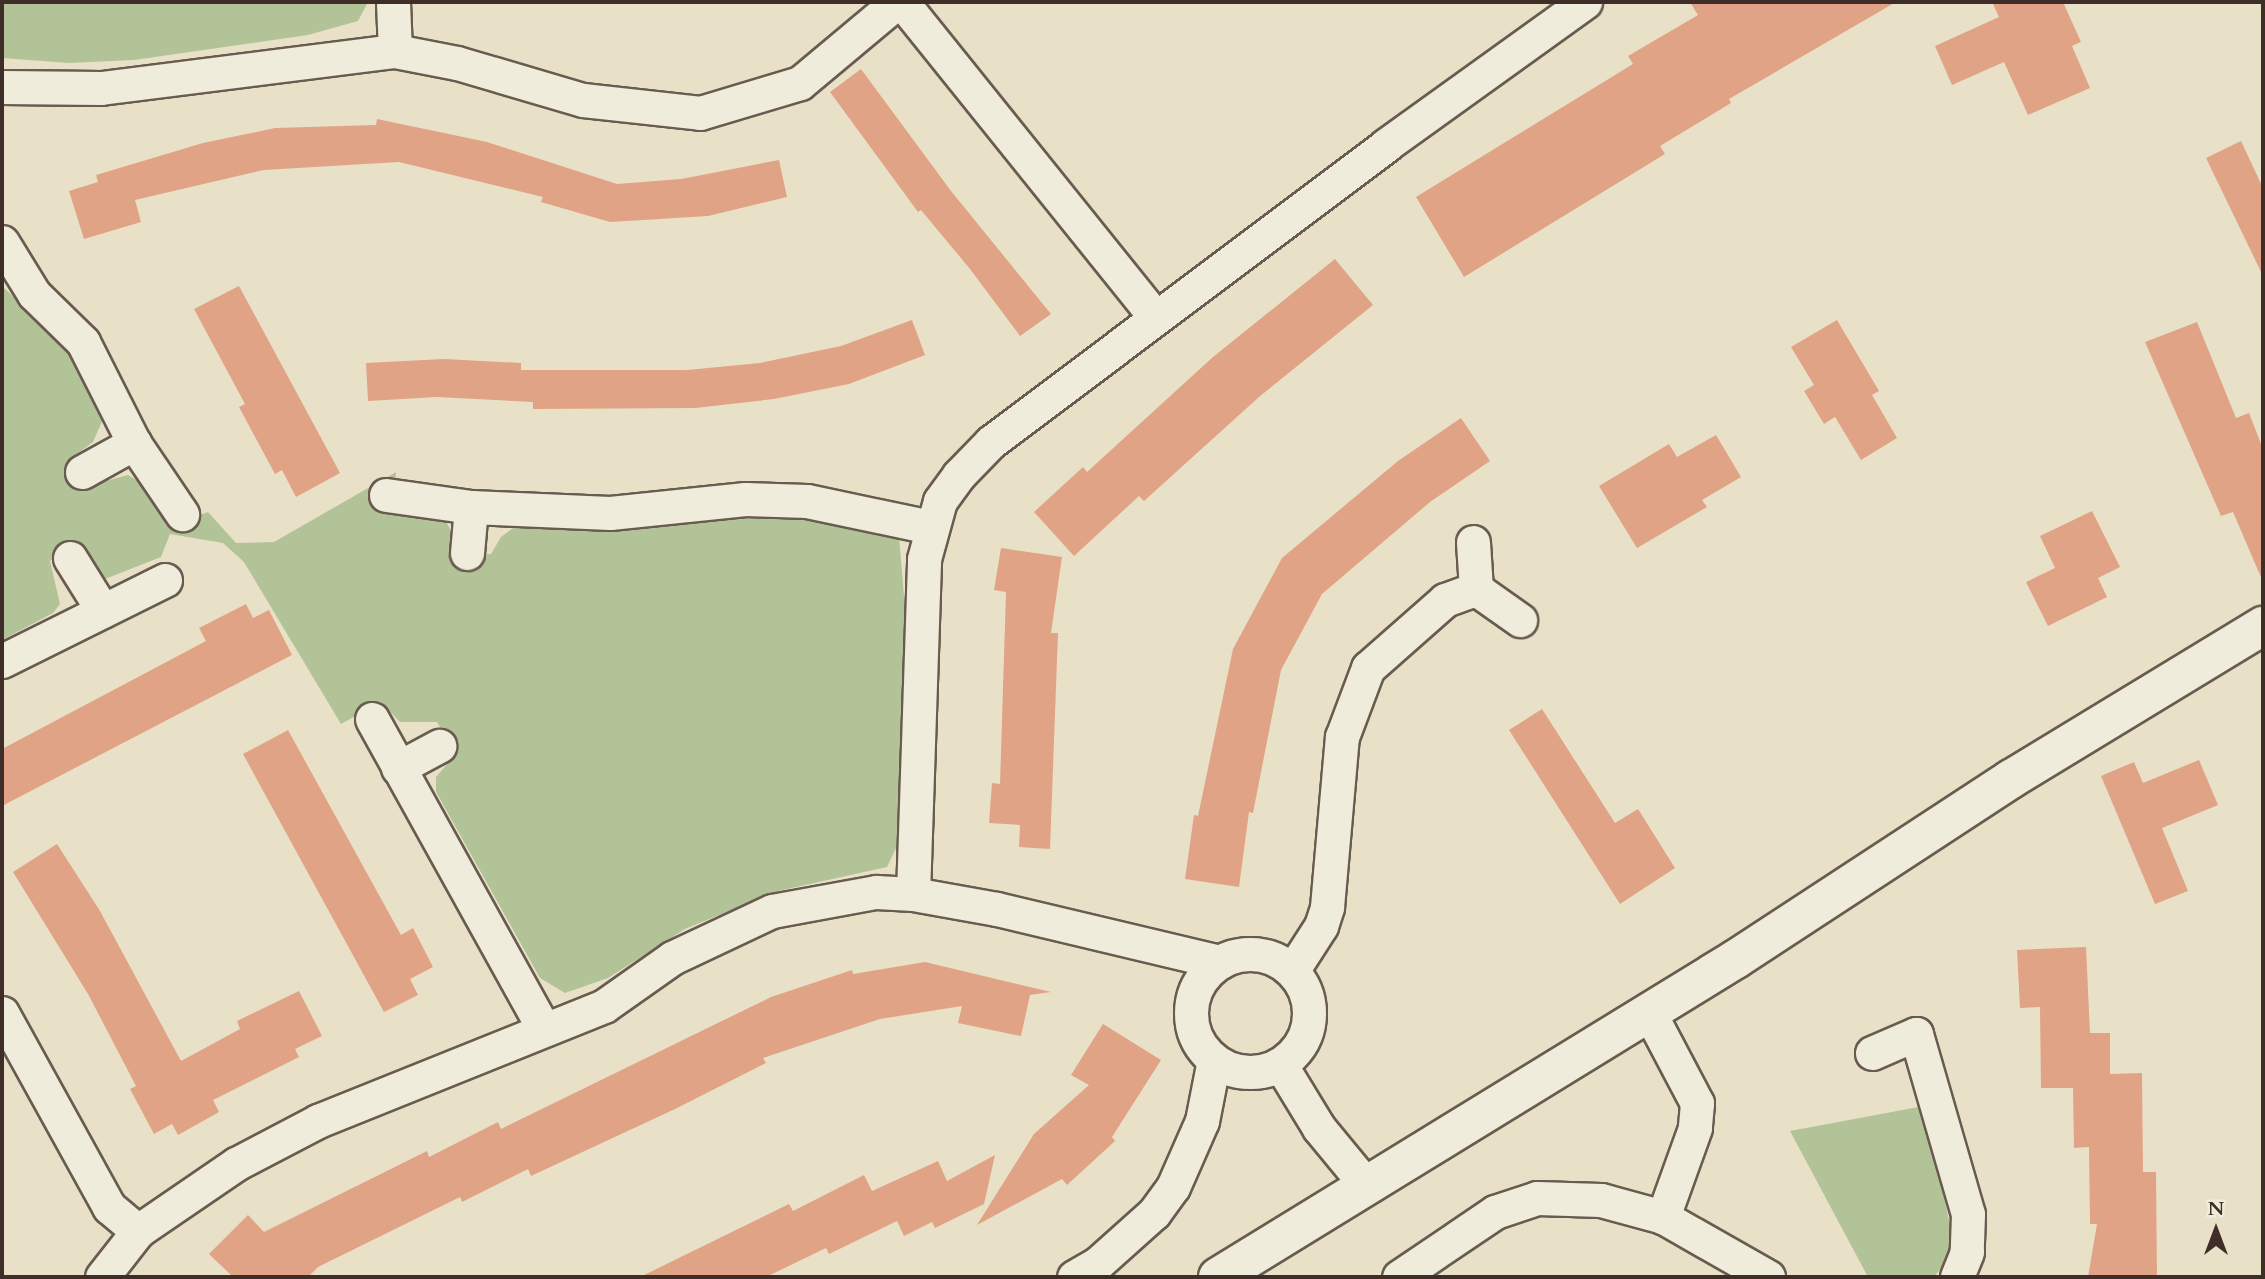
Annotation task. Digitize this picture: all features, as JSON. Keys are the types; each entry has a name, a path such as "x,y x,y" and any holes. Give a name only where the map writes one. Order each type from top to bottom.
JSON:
{"street":[{"path":"393,2 395,51"},
{"path":"2,87 101,88 395,51 457,63 583,100 700,113 800,83 899,2 1156,318"},
{"path":"913,894 924,559 930,527 940,501 959,475 991,442 1585,2"},
{"path":"2,242 34,295 83,342 134,443 182,514"},
{"path":"82,472 134,443"},
{"path":"386,495 471,507 610,513 745,499 807,501 930,527"},
{"path":"467,553 471,507"},
{"path":"1473,542 1476,589"},
{"path":"70,558 103,611"},
{"path":"2,662 165,580"},
{"path":"1476,589 1520,620"},
{"path":"1292,971 1321,926 1327,906 1342,737 1368,668 1445,600 1476,589"},
{"path":"1217,1277 1649,1012 2011,779 2263,626"},
{"path":"372,719 544,1030"},
{"path":"398,768 439,746"},
{"path":"102,1277 138,1231 236,1164 318,1121 604,1006 672,958 772,911 876,892 913,894 997,909 1220,962 1258,954 1292,971 1306,994 1309,1021 1304,1038 1280,1064 1246,1073 1213,1059 1192,1028 1191,1009 1200,982 1220,962"},
{"path":"1649,1012 1697,1102 1695,1128 1663,1217"},
{"path":"2,1013 109,1207 138,1231"},
{"path":"1872,1053 1916,1034 1968,1214 1967,1252 1957,1277"},
{"path":"1074,1277 1098,1263 1154,1213 1173,1187 1202,1121 1213,1059"},
{"path":"1280,1064 1319,1128 1366,1185"},
{"path":"1399,1277 1495,1212 1537,1198 1601,1200 1663,1217 1768,1277"}],"green space":[{"path":"2,2 368,2 358,21 308,35 134,60 69,63 2,58"},
{"path":"2,286 66,346 104,417 93,442 74,456 91,485 128,475 197,516 208,512 236,543 274,542 396,472 394,507 445,519 452,533 452,555 491,554 501,537 517,525 788,506 899,536 906,620 898,844 887,867 778,891 685,929 608,978 565,993 540,978 436,792 436,777 456,754 437,722 400,722 381,702 341,724 244,562 223,543 170,534 161,557 105,579 91,568 78,545 50,561 60,604 53,613 2,640"},
{"path":"1924,1106 1952,1234 1952,1254 1934,1277 1868,1277 1790,1131"}],"building":[{"path":"1690,2 1896,2 1729,99 1731,103 1660,146 1665,154 1464,277 1416,197 1633,64 1628,56 1698,15"},
{"path":"1992,2 2063,2 2081,42 2072,46 2090,88 2028,115 2004,62 1952,85 1935,46 1999,17"},
{"path":"861,69 951,191 1051,314 1020,336 970,269 921,210 918,212 830,92"},
{"path":"377,119 487,142 617,184 681,179 779,160 787,197 708,216 610,222 541,202 543,197 399,162 264,170 135,200 141,222 84,239 69,191 98,182 96,175 203,143 275,128 376,125"},
{"path":"2241,141 2263,188 2263,276 2206,158"},
{"path":"1335,259 1373,305 1259,397 1144,501 1139,496 1074,556 1034,512 1083,467 1087,472 1213,357"},
{"path":"239,286 340,473 296,497 282,470 275,474 239,407 245,404 194,309"},
{"path":"912,320 925,355 849,384 774,399 695,408 533,409 533,402 437,397 368,401 366,363 444,359 521,363 521,370 687,370 760,363 841,346"},
{"path":"1837,320 1879,391 1872,395 1897,438 1861,460 1835,417 1824,424 1804,391 1814,385 1791,347"},
{"path":"2197,322 2236,418 2249,413 2263,449 2263,582 2233,512 2221,516 2145,342"},
{"path":"1461,418 1490,461 1430,502 1322,594 1281,670 1253,813 1249,812 1239,887 1185,879 1194,815 1198,816 1233,649 1282,558 1398,461"},
{"path":"1716,435 1741,477 1702,500 1707,507 1637,548 1599,486 1669,444 1677,457"},
{"path":"2092,511 2120,567 2098,578 2107,597 2048,626 2026,582 2055,568 2040,536"},
{"path":"1001,548 1062,557 1051,633 1058,633 1050,849 1019,847 1020,825 989,823 992,783 1000,784 1006,592 994,590"},
{"path":"246,604 253,618 269,610 292,655 2,806 2,749 206,641 199,628"},
{"path":"1542,709 1615,823 1638,809 1675,868 1620,904 1509,730"},
{"path":"288,730 401,935 413,928 433,967 410,979 418,995 384,1012 243,754"},
{"path":"2199,760 2218,805 2162,828 2188,891 2155,904 2101,776 2134,762 2143,783"},
{"path":"57,844 100,911 181,1061 240,1029 237,1021 299,991 322,1036 295,1049 299,1057 213,1100 219,1112 178,1135 172,1124 154,1134 130,1089 136,1086 88,994 13,872"},
{"path":"2086,947 2090,1033 2110,1033 2110,1074 2142,1073 2143,1172 2156,1172 2157,1277 2088,1277 2097,1224 2090,1224 2089,1147 2074,1148 2073,1088 2041,1088 2040,1007 2020,1008 2017,950"},
{"path":"925,962 1051,992 1030,995 1021,1036 958,1023 962,1006 880,1019 763,1058 766,1063 675,1109 531,1176 528,1169 462,1202 460,1197 318,1267 308,1277 233,1277 209,1254 248,1215 264,1232 427,1151 429,1157 498,1122 501,1129 771,997 852,970 853,974"},
{"path":"1103,1024 1161,1060 1112,1137 1115,1141 1067,1185 1062,1179 977,1225 1034,1134 1089,1085 1071,1075"},
{"path":"995,1155 984,1204 935,1228 932,1222 904,1236 897,1221 829,1254 826,1248 766,1277 640,1277 789,1204 793,1211 864,1175 872,1191 938,1161 947,1181"}]}
